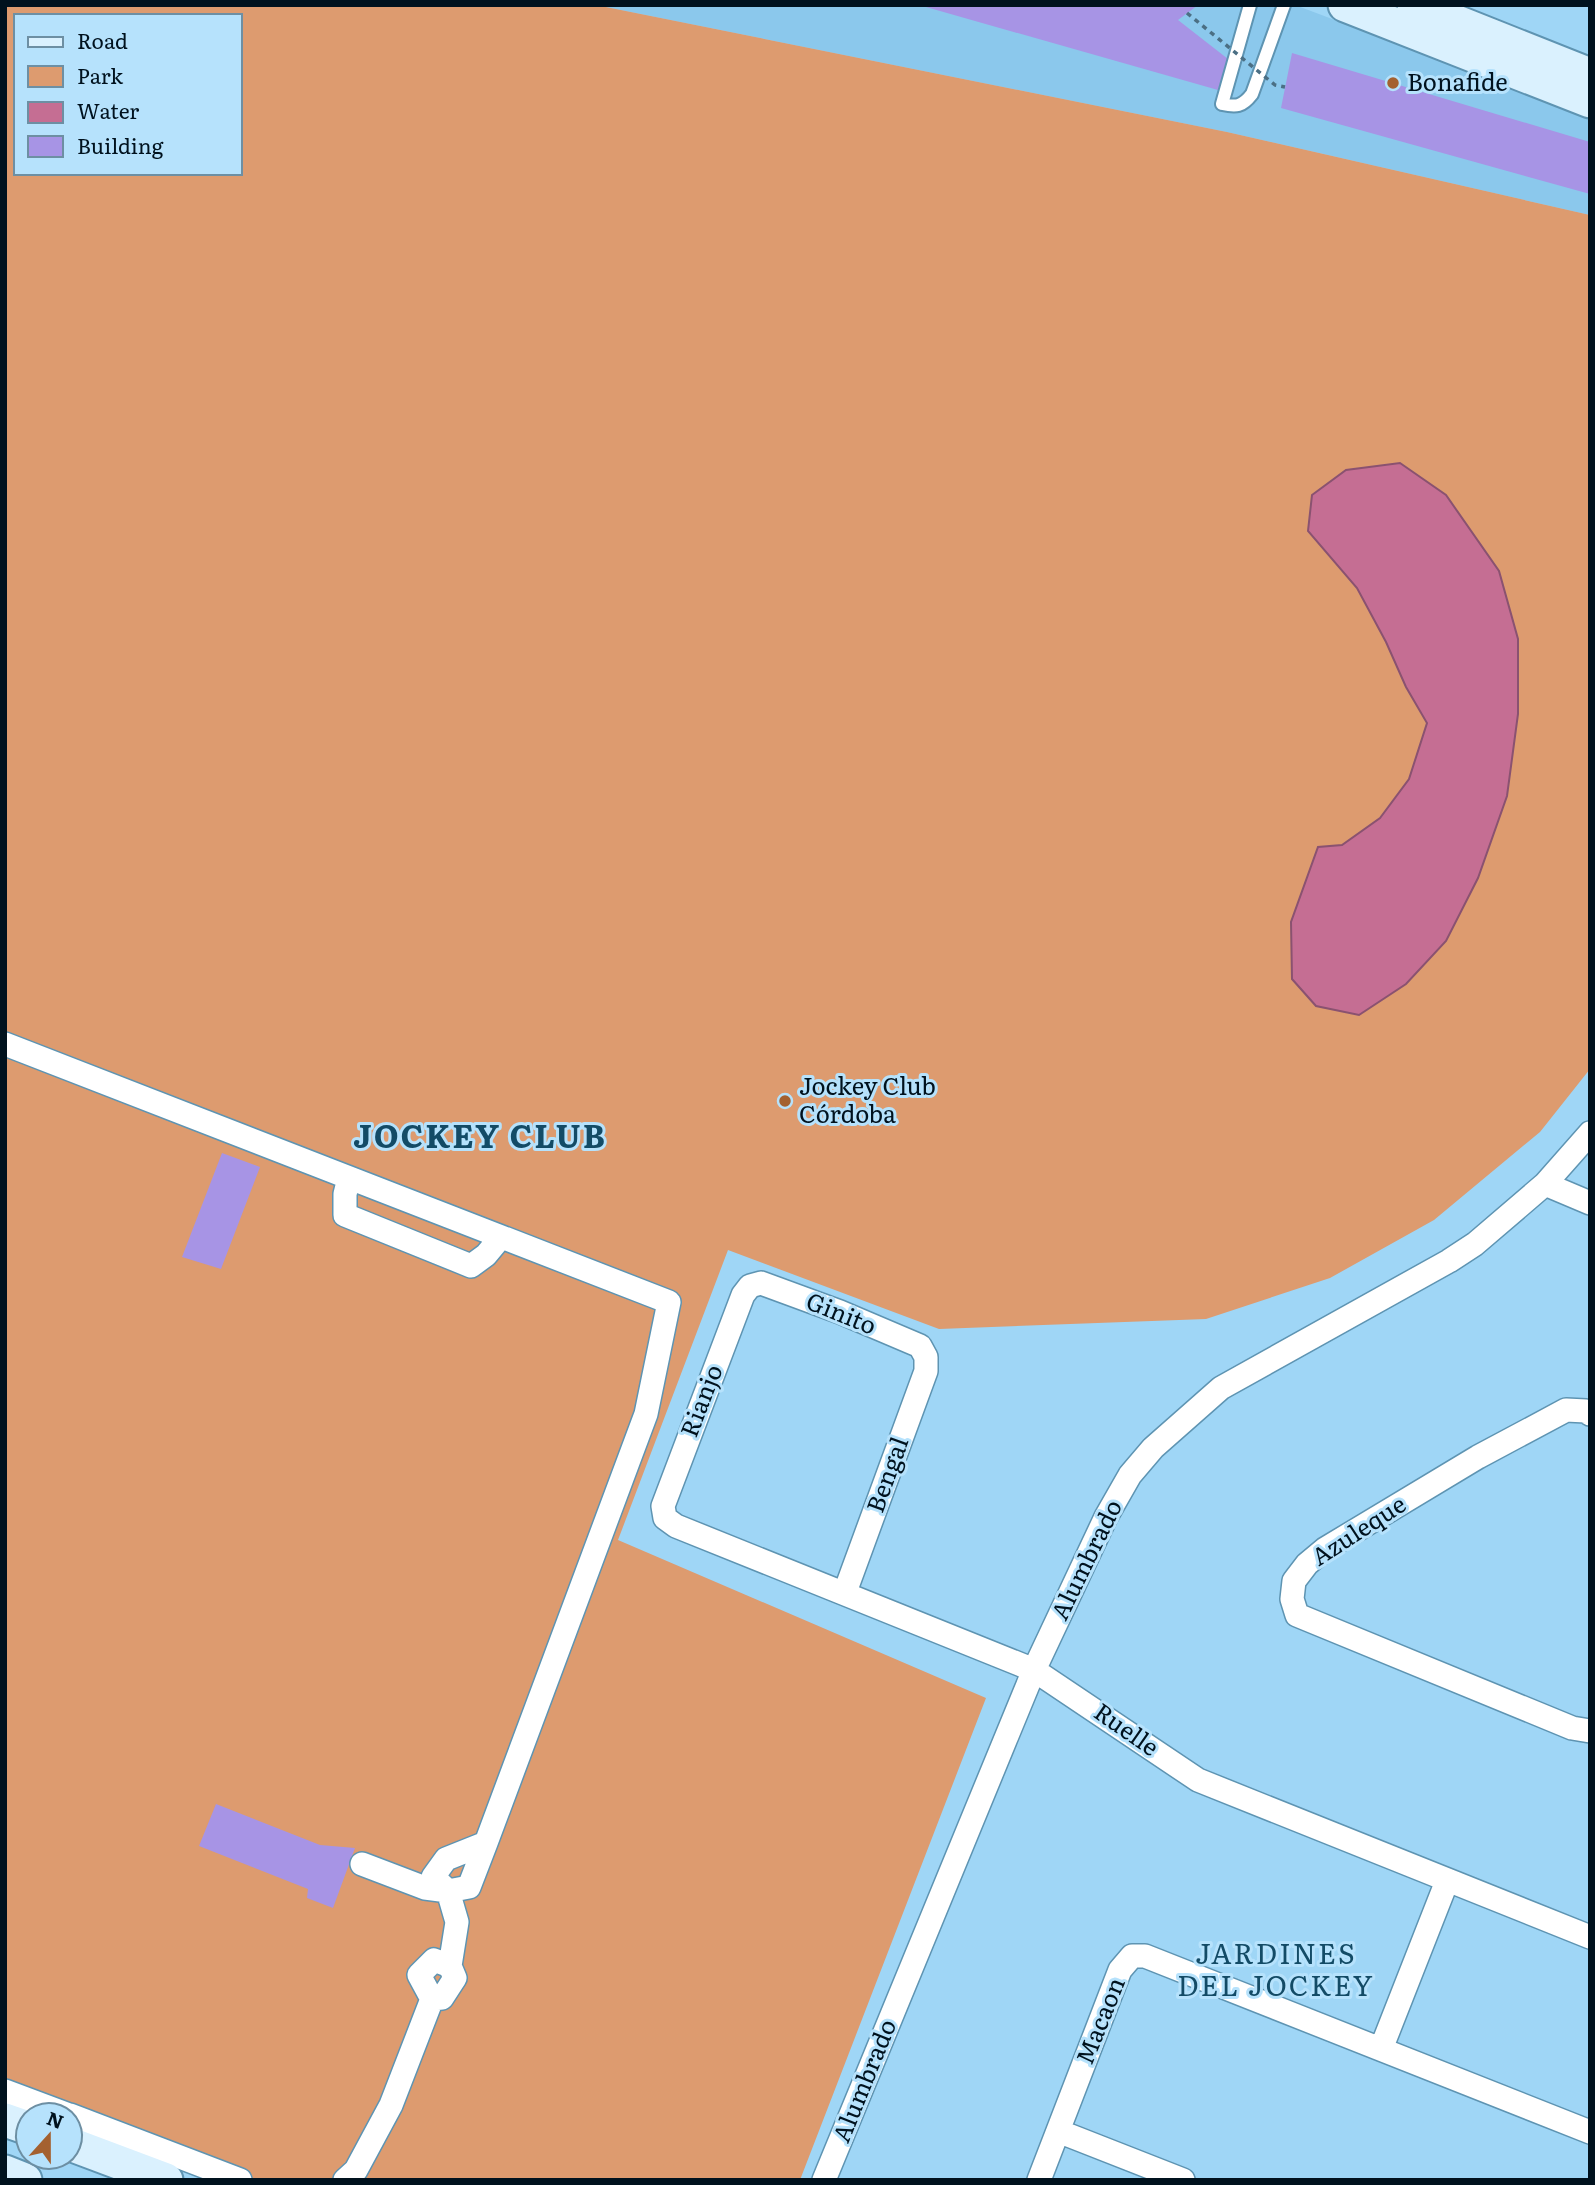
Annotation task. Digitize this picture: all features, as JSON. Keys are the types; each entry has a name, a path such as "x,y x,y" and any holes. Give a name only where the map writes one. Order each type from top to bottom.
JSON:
{"main road":[{"path":"1345,5 1587,82"},
{"path":"1414,5 1587,82"},
{"path":"84,2149 166,2180"},
{"path":"5,2172 25,2180"}],"street":[{"path":"5,1044 669,1302 646,1414 469,1887 448,1891 425,1888 362,1864"},
{"name":"Alumbrado","path":"824,2180 1034,1670 1106,1517 1130,1475 1161,1440 1221,1388 1475,1244 1545,1184 1590,1133"},
{"path":"349,1178 345,1194 345,1215 471,1266 486,1255 501,1237"},
{"path":"1545,1184 1590,1203"},
{"name":"Ginito","path":"750,1286 761,1283 840,1312 920,1346 926,1357"},
{"name":"Rianjo","path":"665,1518 663,1506 743,1295 750,1286"},
{"name":"Bengal","path":"845,1592 926,1371 926,1357"},
{"name":"Azuleque","path":"1590,1414 1586,1411 1566,1410 1478,1457 1360,1526 1307,1564 1294,1581 1292,1599 1297,1615 1572,1728 1590,1731"},
{"name":"Ruelle","path":"665,1518 676,1526 1034,1670 1198,1780 1590,1937"},
{"path":"345,2180 356,2170 391,2105 432,1999 442,1998 455,1978 450,1966 457,1922 448,1891 433,1877 446,1859 486,1843"},
{"path":"1381,2049 1447,1881"},
{"name":"Macaon","path":"1039,2180 1120,1970 1132,1956 1145,1956 1590,2132"},
{"path":"5,2091 32,2101"},
{"path":"84,2120 240,2180"},
{"path":"1058,2131 1183,2180"}],"lane":[{"path":"1250,5 1222,104 1238,107 1252,94 1284,5"}],"path":[{"path":"1187,13 1275,85 1285,87"}],"shaded area":[{"path":"596,5 1295,5 1590,116 1590,215 1227,132"}],"green space":[{"name":"Jockey Club Córdoba","path":"5,5 596,5 1227,132 1590,215 1590,1069 1540,1132 1434,1220 1330,1278 1206,1319 939,1329 728,1250 618,1540 986,1698 800,2180 216,2180 84,2127 84,2101 18,2101 5,2096"}],"water":[{"path":"1400,463 1446,495 1499,571 1518,639 1518,714 1507,796 1478,878 1446,941 1406,984 1359,1015 1316,1006 1292,979 1291,922 1318,847 1342,845 1380,818 1409,779 1427,723 1357,588 1308,531 1312,495 1346,470"}],"building":[{"path":"919,5 1198,5 1178,20 1228,59 1218,90"},
{"path":"1292,53 1590,142 1590,194 1281,108"},
{"path":"222,1153 260,1167 221,1269 182,1257"},
{"path":"216,1804 320,1845 355,1848 333,1908 307,1898 308,1889 199,1846"}],"place":[{"name":"Bonafide","path":"1393,83"},
{"name":"Jockey Club Córdoba","path":"785,1101"}],"district":[{"name":"JOCKEY CLUB","path":"480,1137"},
{"name":"JARDINES DEL JOCKEY","path":"1276,1970"}]}
